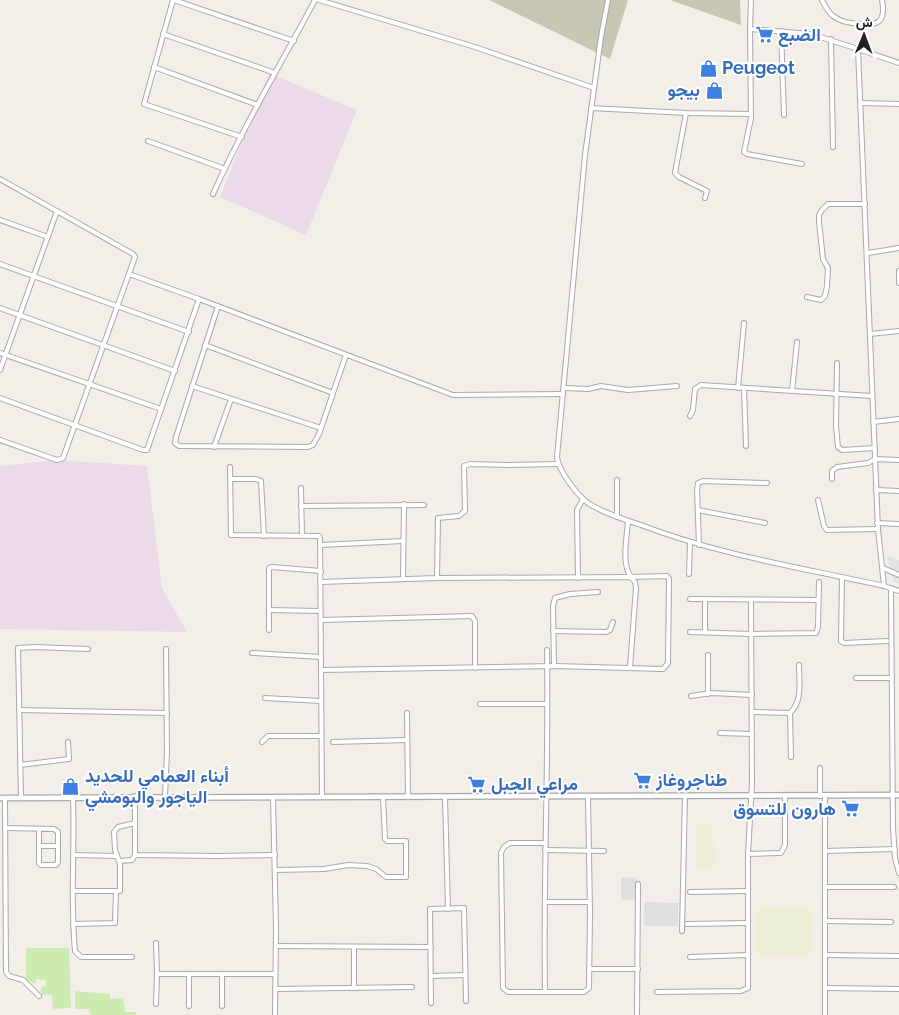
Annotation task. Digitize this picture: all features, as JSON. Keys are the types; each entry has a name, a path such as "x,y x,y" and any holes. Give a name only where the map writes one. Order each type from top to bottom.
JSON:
{"street":[{"path":"242,137 144,104 174,0 294,41"},
{"path":"214,194 258,105 315,0"},
{"path":"319,0 475,47 594,88"},
{"path":"608,0 585,155 557,453 558,464 583,499 594,507 628,521 699,545 884,586 899,591"},
{"path":"751,0 752,118 745,153 802,164"},
{"path":"822,0 833,17 846,23 868,25 882,19 882,0"},
{"path":"750,29 811,34 831,39 899,63"},
{"path":"781,31 784,115"},
{"path":"163,34 275,73"},
{"path":"831,39 833,147"},
{"path":"858,49 868,253 877,523 884,586"},
{"path":"154,67 258,105"},
{"path":"861,103 899,104"},
{"path":"591,108 751,114"},
{"path":"686,113 675,173 678,177 707,191 706,198"},
{"path":"148,141 225,169"},
{"path":"0,179 134,255 135,258 64,457 60,460 0,440"},
{"path":"807,297 821,300 827,286 828,268 823,259 818,222 822,210 828,204 865,204"},
{"path":"0,370 57,211"},
{"path":"0,220 48,236"},
{"path":"868,253 899,248"},
{"path":"0,264 189,332"},
{"path":"899,272 899,283"},
{"path":"129,274 453,395 563,394"},
{"path":"0,398 144,451 147,449 199,299"},
{"path":"218,306 175,443 179,446 308,447 313,445 321,428 346,355"},
{"path":"0,308 175,371"},
{"path":"738,388 744,323"},
{"path":"870,334 899,331"},
{"path":"792,391 797,342"},
{"path":"206,345 333,393"},
{"path":"0,353 161,409"},
{"path":"836,363 836,426 839,448 842,450 875,448"},
{"path":"690,416 693,410 696,387 701,385 872,396"},
{"path":"192,386 321,428"},
{"path":"564,388 588,389 601,386 628,390 677,386"},
{"path":"744,388 746,446"},
{"path":"214,447 231,399"},
{"path":"873,422 899,419"},
{"path":"832,479 834,468 868,463 875,459 899,460"},
{"path":"438,578 438,518 459,516 465,511 464,466 470,464 558,464"},
{"path":"230,467 231,535 319,536 321,545 322,797"},
{"path":"230,479 261,481 264,536"},
{"path":"617,480 617,516"},
{"path":"699,545 697,485 700,481 767,483"},
{"path":"301,488 302,536"},
{"path":"876,490 899,492"},
{"path":"578,578 577,510 583,499"},
{"path":"818,500 824,526 827,530 878,529"},
{"path":"403,578 404,504"},
{"path":"301,506 424,505"},
{"path":"698,510 765,523"},
{"path":"628,521 626,565 636,588 630,667"},
{"path":"877,523 899,524"},
{"path":"321,545 403,541"},
{"path":"689,574 690,542"},
{"path":"268,630 270,567 321,571"},
{"path":"882,568 899,575"},
{"path":"321,582 403,578 668,577 666,666 663,669 547,666 321,670"},
{"path":"842,577 841,642 886,641"},
{"path":"690,632 751,634 816,632 818,627 819,582"},
{"path":"890,588 893,821 899,873"},
{"path":"554,666 553,606 555,598 570,594 598,592"},
{"path":"690,599 818,600"},
{"path":"704,632 705,600"},
{"path":"657,992 744,990 748,988 748,854 752,734 751,600"},
{"path":"269,610 320,610"},
{"path":"321,620 472,616 475,621 475,668"},
{"path":"553,632 606,632 610,630 613,622"},
{"path":"21,797 18,648 88,649"},
{"path":"165,797 168,752 166,649"},
{"path":"545,991 545,843 548,796 547,650"},
{"path":"252,654 321,657"},
{"path":"708,655 708,694"},
{"path":"791,757 790,713 799,701 799,665"},
{"path":"856,678 892,678"},
{"path":"691,696 708,694 752,695"},
{"path":"265,698 321,701"},
{"path":"480,704 547,704"},
{"path":"19,710 167,713"},
{"path":"752,712 790,713"},
{"path":"407,713 408,797"},
{"path":"892,723 899,723"},
{"path":"720,733 752,734"},
{"path":"262,742 268,736 321,736"},
{"path":"333,742 407,740"},
{"path":"20,765 69,758 68,742"},
{"path":"892,746 899,746"},
{"path":"820,768 825,851 825,1015"},
{"path":"39,996 23,980 10,976 6,972 5,828 2,798 135,796 384,798 899,795"},
{"path":"74,854 132,860 135,855 135,796"},
{"path":"545,843 510,843 504,847 502,853 503,988 508,992 587,991 589,988 588,796"},
{"path":"682,931 685,796"},
{"path":"748,854 781,853 785,844 785,796"},
{"path":"446,797 448,909"},
{"path":"73,798 73,924 75,951 81,957 132,956"},
{"path":"274,798 275,1015"},
{"path":"275,870 324,869 348,865 367,866 376,869 386,877 406,877 406,841 385,839 384,798"},
{"path":"893,821 899,824"},
{"path":"74,891 120,890 119,859 115,850 114,832 115,829 135,823"},
{"path":"5,828 54,829 58,831 58,862 55,865 40,864 39,829"},
{"path":"39,846 58,846"},
{"path":"545,850 604,851"},
{"path":"825,851 895,850"},
{"path":"135,855 275,855"},
{"path":"637,1015 638,884"},
{"path":"825,887 894,887"},
{"path":"73,924 115,923 116,891"},
{"path":"690,892 748,891"},
{"path":"546,902 589,902"},
{"path":"431,1003 430,909 464,908 466,1001"},
{"path":"825,921 891,922"},
{"path":"687,924 748,923"},
{"path":"156,943 156,1004"},
{"path":"276,946 431,948"},
{"path":"354,948 354,988"},
{"path":"690,957 748,955"},
{"path":"825,955 899,956"},
{"path":"588,969 638,969"},
{"path":"156,974 275,974"},
{"path":"189,974 190,1006"},
{"path":"222,974 222,1006"},
{"path":"431,976 465,976"},
{"path":"275,989 412,987"},
{"path":"825,988 899,989"}],"shaded area":[{"path":"489,0 628,0 610,59"},
{"path":"670,0 740,0 741,25"},
{"path":"269,73 357,110 306,235 220,197"},
{"path":"57,460 147,466 162,588 187,632 0,629 0,466"},
{"path":"887,556 899,560 899,585 894,581"},
{"path":"713,823 715,868 696,867 695,824"},
{"path":"621,877 637,878 636,901 621,899"},
{"path":"644,902 678,903 678,926 644,926"},
{"path":"756,908 811,909 810,956 755,955"}],"green space":[{"path":"26,948 69,948 71,1008 53,1009 52,995 41,995 41,987 46,986 46,980 36,979 35,984 26,979"},
{"path":"75,991 110,994 110,999 123,998 125,1012 136,1012 136,1015 91,1015 89,1009 75,1009"}],"place":[{"name":"الضبع","path":"764,35"},
{"name":"Peugeot","path":"708,68"},
{"name":"بيجو","path":"714,90"},
{"name":"طناجروغاز","path":"642,780"},
{"name":"مراعي الجبل","path":"477,784"},
{"name":"أبناء العمامي للحديد الياجور والبومشي","path":"71,786"},
{"name":"هارون للتسوق","path":"850,809"}]}
